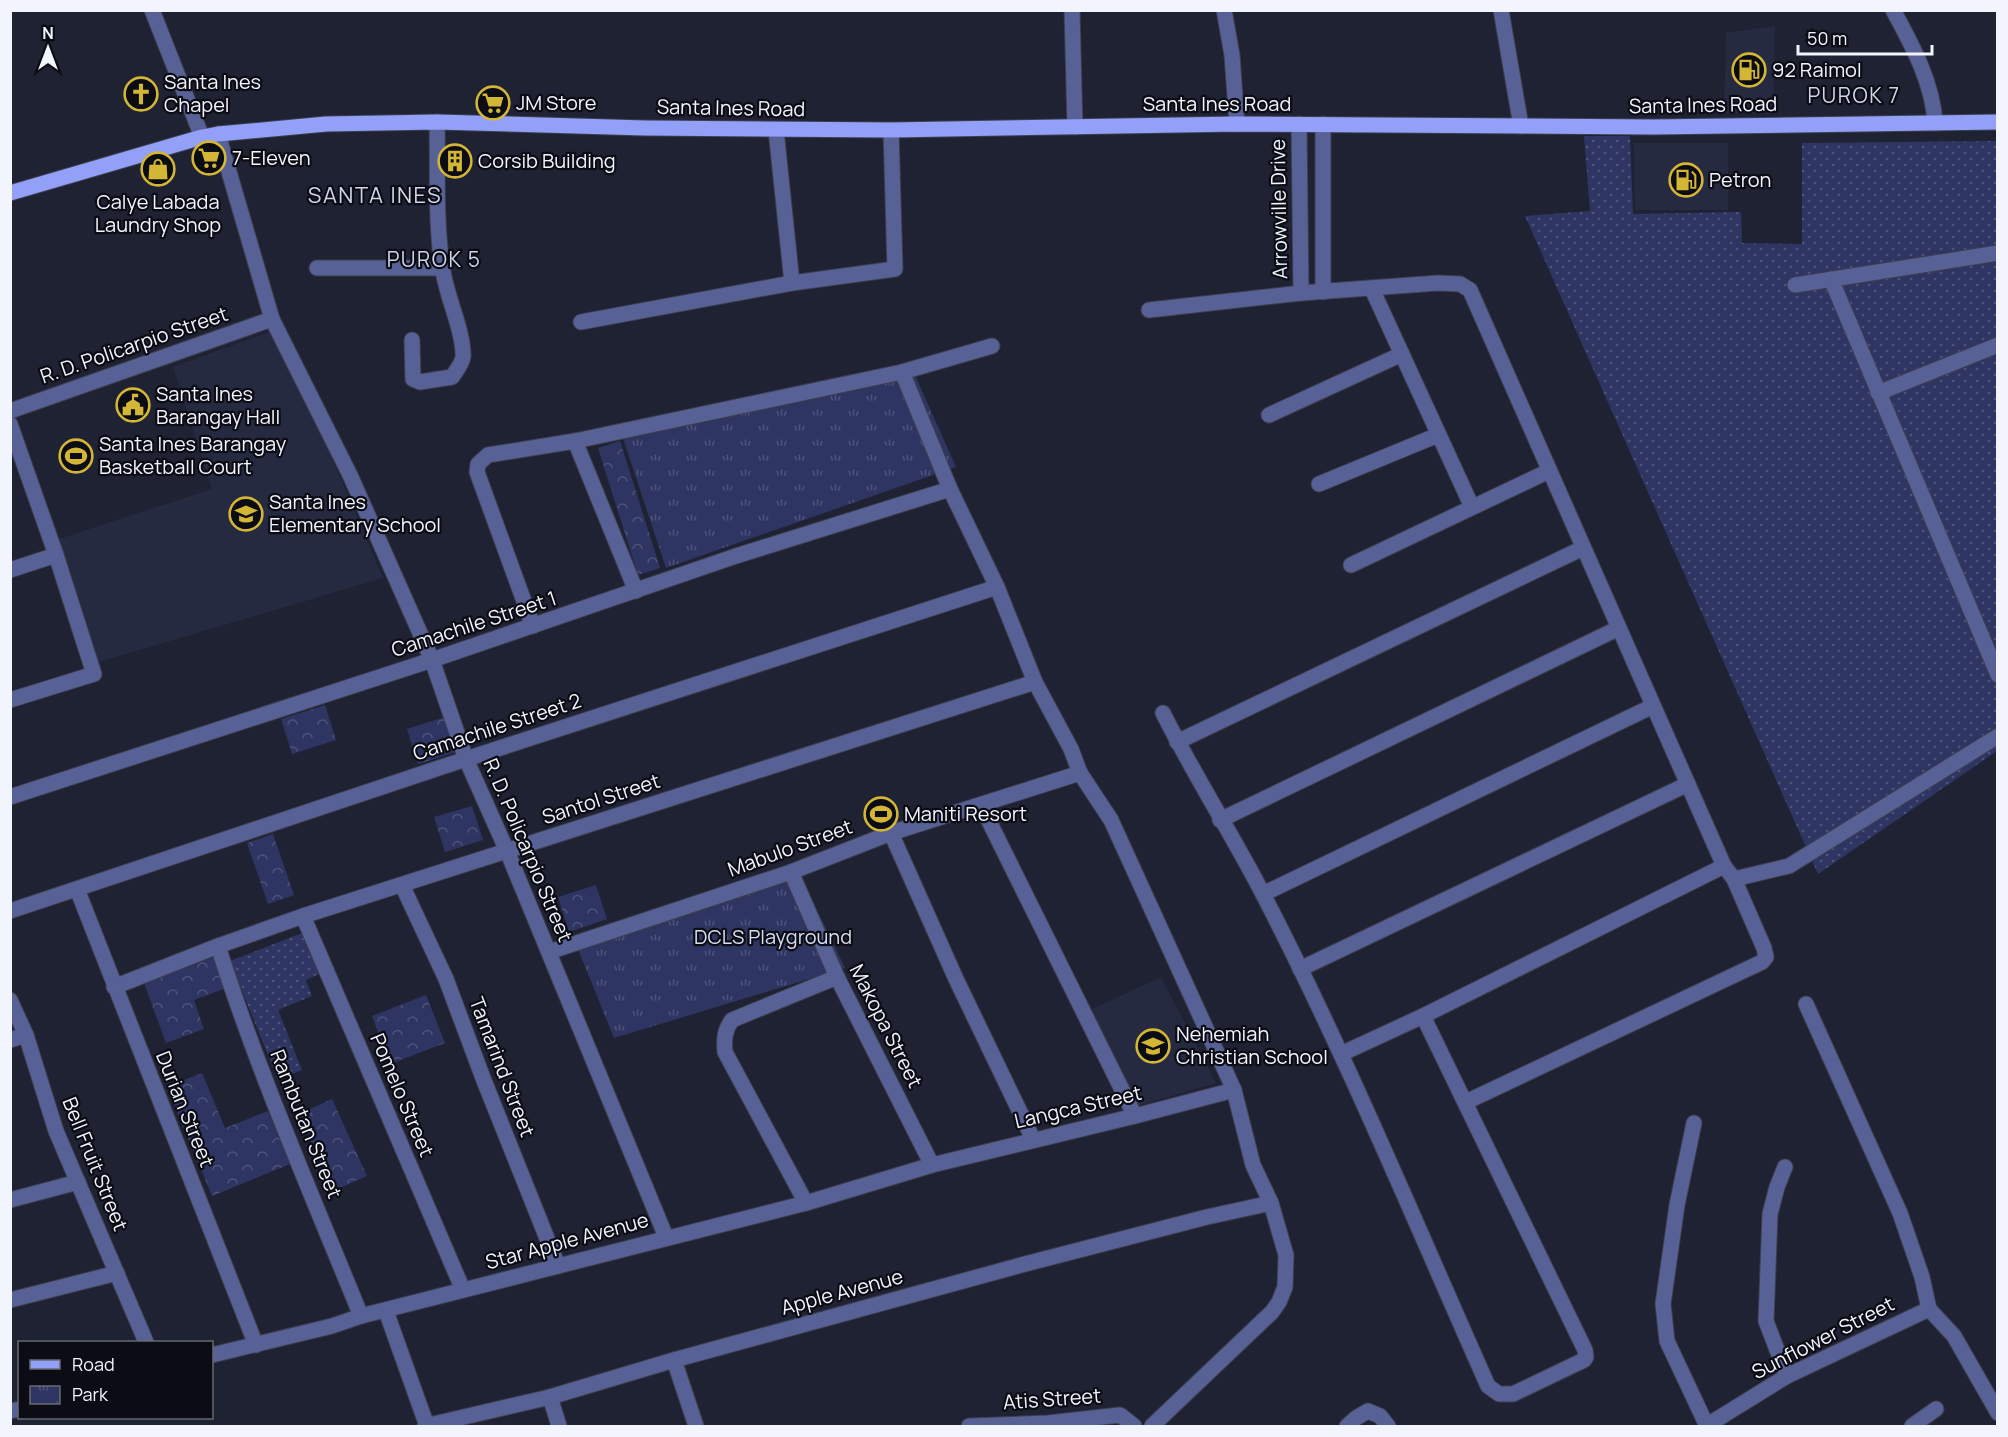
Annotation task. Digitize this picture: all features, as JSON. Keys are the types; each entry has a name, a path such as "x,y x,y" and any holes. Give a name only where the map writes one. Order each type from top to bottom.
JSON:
{"main road":[{"name":"Santa Ines Road","path":"10,193 202,137 326,124 437,122 776,130 891,130 1237,124 1653,127 1998,122"}],"street":[{"path":"152,10 202,137"},
{"path":"1072,10 1075,127"},
{"path":"1224,10 1232,55 1237,124"},
{"path":"1500,10 1521,126"},
{"path":"1893,10 1931,93 1935,123"},
{"path":"412,340 413,379 420,382 452,377 463,360 462,342 447,294 442,268 438,224 437,122"},
{"name":"Arrowville Drive","path":"1299,124 1302,293"},
{"path":"1323,124 1323,291"},
{"path":"776,130 792,283"},
{"path":"580,322 792,283 896,269 891,130"},
{"name":"R. D. Policarpio Street","path":"218,134 272,319 350,475 432,660 466,759 507,851 666,1237"},
{"path":"1301,189 1324,189"},
{"path":"1301,239 1323,238"},
{"path":"1795,285 1998,253"},
{"path":"317,268 442,268"},
{"path":"1831,279 1998,675"},
{"path":"1149,310 1323,291 1438,283 1460,284 1470,290 1653,706 1764,948 1766,957 1762,962 1466,1102"},
{"path":"1372,289 1472,507"},
{"name":"R. D. Policarpio Street","path":"10,411 272,319"},
{"path":"1878,393 1998,345"},
{"path":"533,626 477,472 478,464 488,455 575,441 902,372 992,346"},
{"path":"1269,415 1402,354"},
{"path":"902,372 950,489 997,587 1035,682 1071,749 1080,773 1111,820 1234,1090 1253,1165 1271,1203 1286,1255 1284,1287 1279,1302 1272,1312 1152,1426"},
{"path":"10,424 56,555 94,674 10,699"},
{"path":"1319,484 1437,435"},
{"path":"575,441 636,591"},
{"path":"1351,566 1549,471"},
{"name":"Camachile Street 1","path":"10,797 432,660 736,556 950,489"},
{"path":"1177,742 1583,548"},
{"path":"10,570 56,555"},
{"name":"Camachile Street 2","path":"10,911 466,759 997,587"},
{"path":"1220,820 1619,628"},
{"name":"Santol Street","path":"114,987 218,946 303,916 1035,682"},
{"path":"1263,894 1653,706"},
{"path":"1163,713 1220,820 1263,894 1300,969 1341,1054 1488,1386 1499,1394 1513,1394 1584,1360 1585,1350 1423,1016"},
{"path":"1734,879 1789,866 1998,736"},
{"name":"Mabulo Street","path":"549,952 791,872 891,833 1080,773"},
{"path":"1300,969 1688,784"},
{"path":"981,805 1135,1116"},
{"path":"891,833 956,980 1034,1139"},
{"path":"1341,1054 1423,1016 1725,866"},
{"name":"Makopa Street","path":"791,872 837,976 932,1165"},
{"name":"Tamarind Street","path":"402,885 446,980 558,1266"},
{"name":"Durian Street","path":"77,889 256,1345"},
{"name":"Pomelo Street","path":"303,916 463,1290"},
{"name":"Rambutan Street","path":"218,946 235,1000 270,1093 361,1316"},
{"path":"806,1203 725,1052 724,1040 726,1028 732,1020 837,976"},
{"name":"Bell Fruit Street","path":"10,1000 26,1035 56,1131 146,1341"},
{"path":"1806,1004 1900,1214 1922,1276 1929,1309 1954,1336 1998,1413"},
{"path":"10,1040 26,1035"},
{"name":"Langca Street","path":"932,1165 1234,1090"},
{"path":"1694,1123 1677,1205 1663,1304 1667,1341 1706,1426"},
{"name":"Star Apple Avenue","path":"213,1355 806,1203 932,1165"},
{"path":"1785,1167 1770,1214 1766,1321 1787,1376"},
{"path":"10,1200 78,1182"},
{"name":"Apple Avenue","path":"427,1426 550,1397 674,1360 1025,1264 1207,1217 1271,1203"},
{"path":"10,1300 117,1273"},
{"name":"Sunflower Street","path":"1706,1426 1787,1376 1929,1309"},
{"path":"386,1311 427,1426"},
{"path":"674,1360 696,1426"},
{"path":"550,1397 559,1426"},
{"path":"1912,1426 1936,1409"},
{"path":"1347,1426 1368,1411 1380,1416 1388,1426"},
{"name":"Atis Street","path":"969,1426 1048,1423 1120,1415 1134,1426"}],"shaded area":[{"path":"1775,26 1773,114 1724,113 1726,33"},
{"path":"1634,143 1728,143 1728,210 1635,210"},
{"name":"Santa Ines Elementary School","path":"277,329 383,578 99,662 59,539 212,489 173,367"},
{"name":"Nehemiah Christian School","path":"1161,977 1216,1083 1138,1106 1090,1010"}],"green space":[{"path":"1584,136 1630,136 1633,214 1741,212 1742,243 1802,244 1802,143 1997,141 1997,751 1818,874 1525,216 1590,211"},
{"path":"914,373 956,467 666,568 622,435"},
{"path":"620,441 660,568 638,575 598,448"},
{"path":"325,705 336,740 292,754 281,719"},
{"path":"445,717 456,752 418,764 407,729"},
{"path":"472,806 483,840 445,852 434,817"},
{"path":"273,834 294,895 268,904 247,843"},
{"name":"DCLS Playground","path":"800,875 845,968 614,1038 578,949"},
{"path":"596,885 607,919 569,932 558,897"},
{"path":"302,933 319,974 306,980 312,996 278,1010 302,1070 278,1080 230,961"},
{"path":"217,956 229,987 194,1000 204,1029 166,1043 144,983"},
{"path":"426,995 445,1043 390,1064 372,1016"},
{"path":"202,1073 225,1128 268,1111 290,1164 212,1196 167,1087"},
{"path":"332,1099 367,1176 333,1191 299,1114"}],"place":[{"name":"92 Raimol","path":"1749,70"},
{"name":"Santa Ines Chapel","path":"141,94"},
{"name":"JM Store","path":"493,103"},
{"name":"7-Eleven","path":"209,158"},
{"name":"Corsib Building","path":"455,161"},
{"name":"Calye Labada Laundry Shop","path":"158,169"},
{"name":"Petron","path":"1686,180"},
{"name":"Santa Ines Barangay Hall","path":"133,405"},
{"name":"Santa Ines Barangay Basketball Court","path":"76,456"},
{"name":"Santa Ines Elementary School","path":"246,514"},
{"name":"Maniti Resort","path":"881,814"},
{"name":"Nehemiah Christian School","path":"1153,1046"}],"district":[{"name":"PUROK 7","path":"1854,96"},
{"name":"SANTA INES","path":"375,195"},
{"name":"PUROK 5","path":"434,260"}]}
